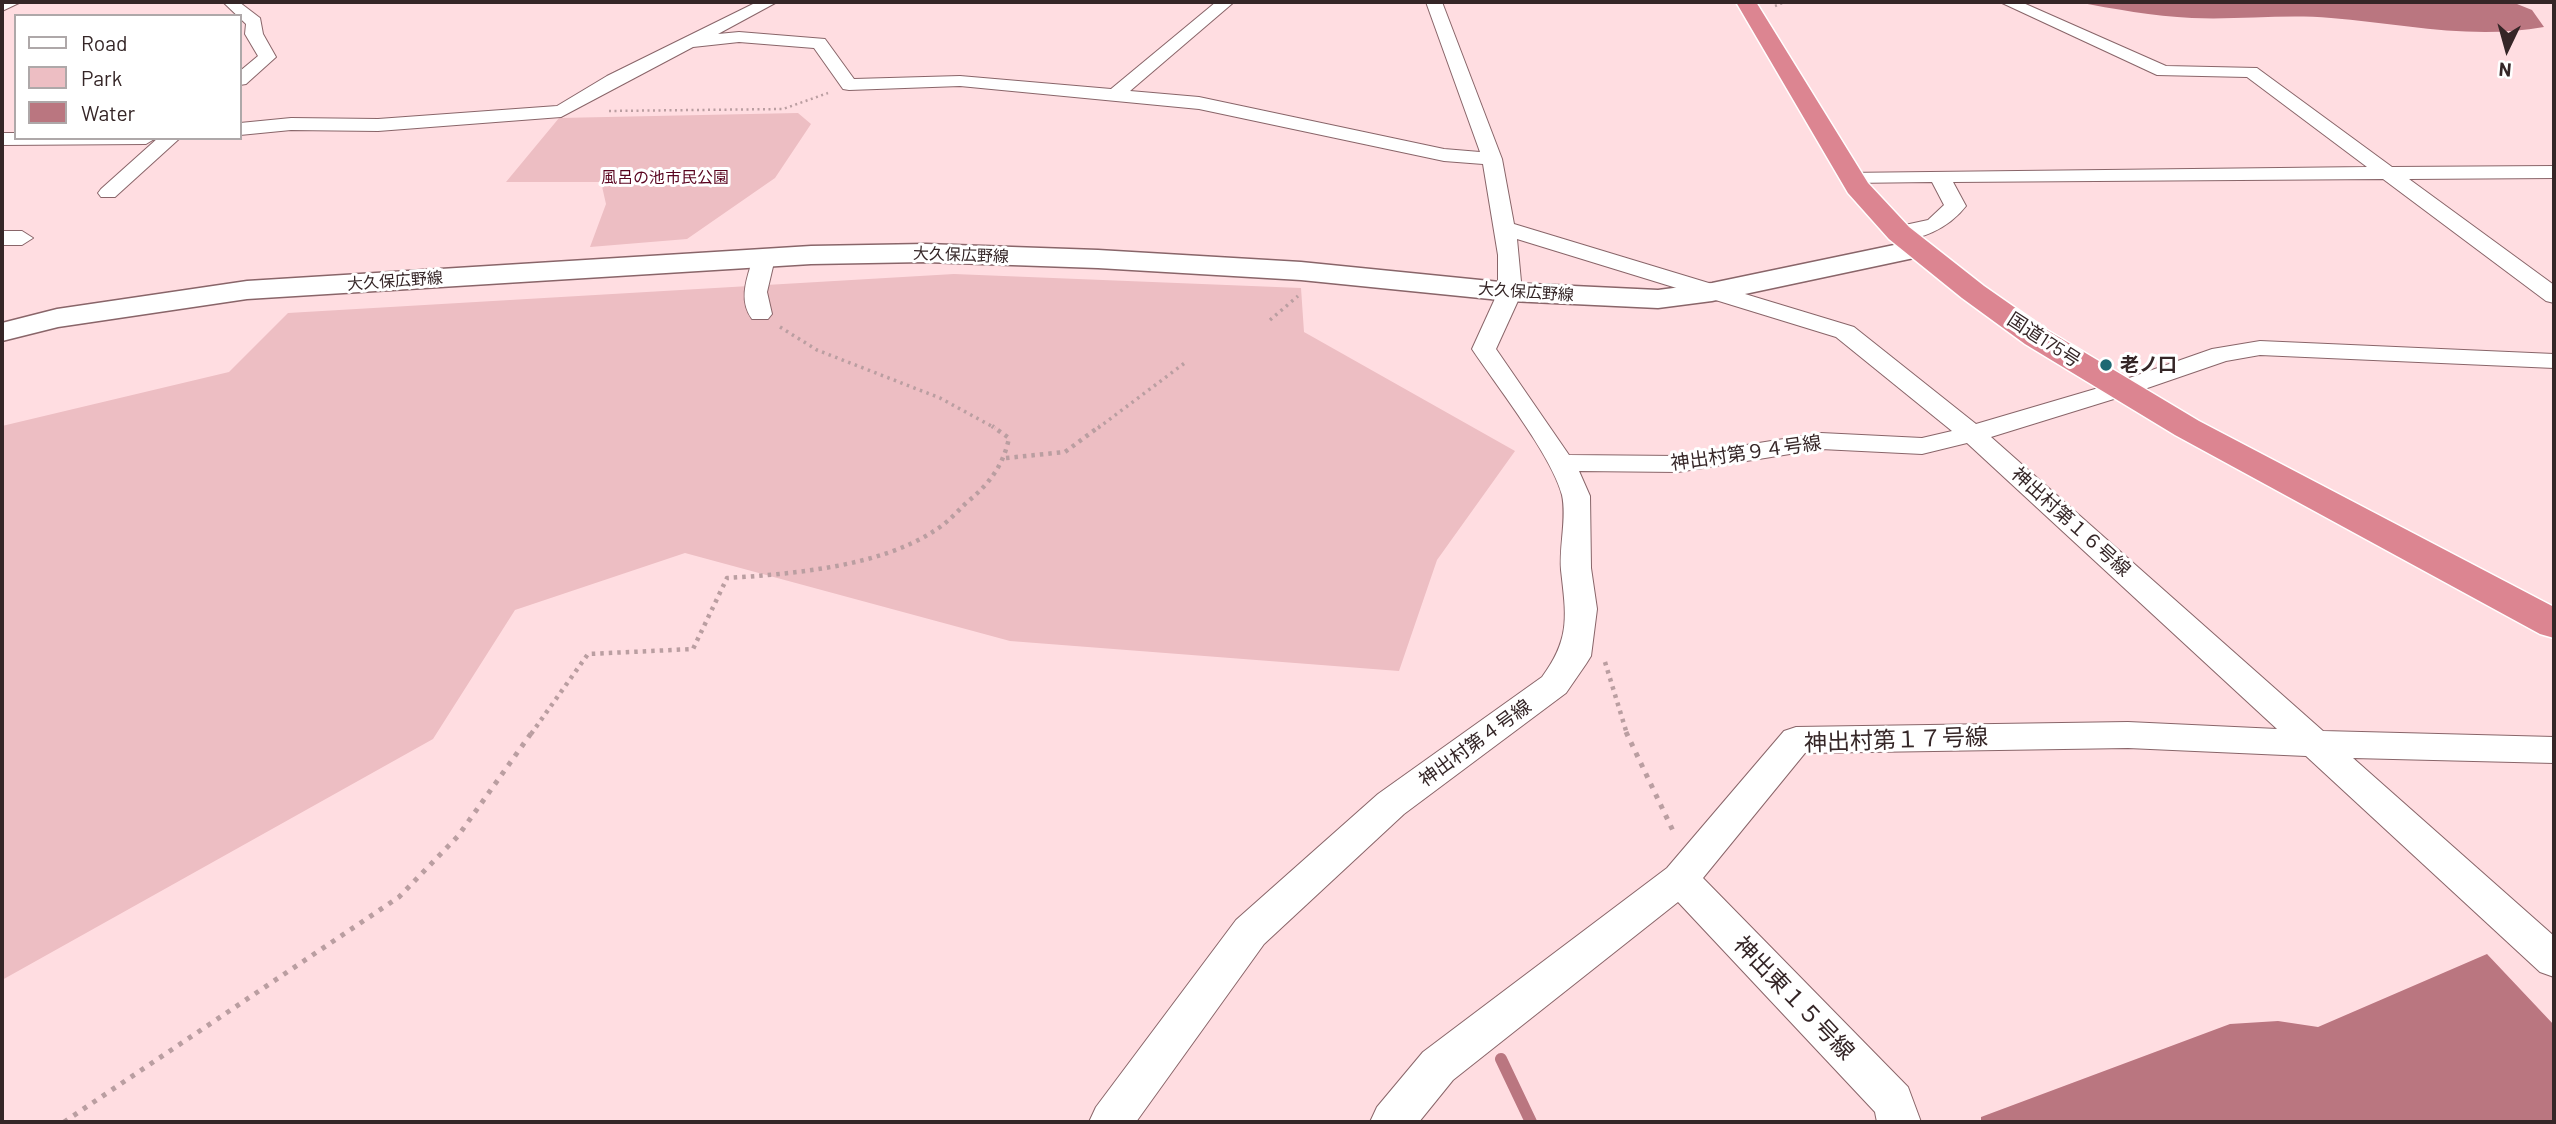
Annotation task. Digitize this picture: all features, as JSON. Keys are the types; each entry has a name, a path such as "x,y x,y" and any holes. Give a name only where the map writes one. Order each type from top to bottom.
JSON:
{"highway":[{"name":"国道175号","path":"1746,2 1850,177 1874,208 1909,241 2036,337 2121,389 2187,428 2554,624"}],"street":[{"path":"2,6 13,2"},
{"path":"242,129 292,124 378,125 561,111 613,80 769,2"},
{"path":"1116,97 1120,90 1226,2"},
{"path":"1434,2 1442,17 1493,159 1504,228 1510,292"},
{"path":"2008,2 2163,71 2251,72 2554,296"},
{"path":"242,15 254,22 254,34 267,57 242,78"},
{"path":"690,42 739,37 819,43 849,85 960,81 1199,103 1444,155 1493,159"},
{"path":"108,193 168,140"},
{"path":"1850,177 2554,172"},
{"path":"1909,241 1935,226 1955,206 1939,176"},
{"name":"神出村第１６号線","path":"1504,228 1846,332 1972,434 2554,960"},
{"name":"大久保広野線","path":"2,332 57,318 247,290 764,258 926,253 1098,259 1301,271 1510,292 1658,299 1712,292 1909,241"},
{"path":"760,314 755,292 764,258"},
{"name":"神出村第４号線","path":"1111,1122 1250,932 1391,804 1554,685 1575,656 1582,609 1576,568 1576,496 1561,463 1484,349 1510,292"},
{"name":"神出村第９４号線","path":"1561,463 1678,464 1821,441 1922,446 1972,434 2121,389 2221,354 2260,348 2554,361"},
{"name":"神出村第１７号線","path":"1392,1122 1438,1066 1690,867 1796,740 2127,735 2318,744 2554,750"},
{"name":"神出東１５号線","path":"1690,867 1893,1101 1899,1122"}],"path":[{"path":"561,111 783,109 849,85"},
{"path":"64,1122 399,897 458,836 588,654 693,649 727,578 791,574 861,559 931,533 987,487 1006,458 1009,438 982,417 928,391 816,350 760,314"},
{"path":"1006,458 1040,457 1065,452 1186,362"},
{"path":"1582,609 1595,629 1625,730 1690,867"}],"green space":[{"name":"風呂の池市民公園","path":"798,113 811,124 775,178 687,239 590,247 606,204 601,182 506,182 559,118"},
{"path":"954,274 1301,288 1304,332 1515,451 1437,560 1399,671 1010,641 685,553 515,610 433,739 2,980 2,426 229,372 288,313"}],"water":[{"path":"2076,2 2512,2 2532,10 2544,27 2490,32 2438,30 2314,17 2192,18"},
{"path":"2487,954 2554,1025 2554,1122 1981,1122 1981,1117 2230,1024 2278,1021 2318,1027"}],"waterway":[{"path":"1501,1059 1531,1122"}],"place":[{"name":"老ノ口","path":"2106,365"}]}
